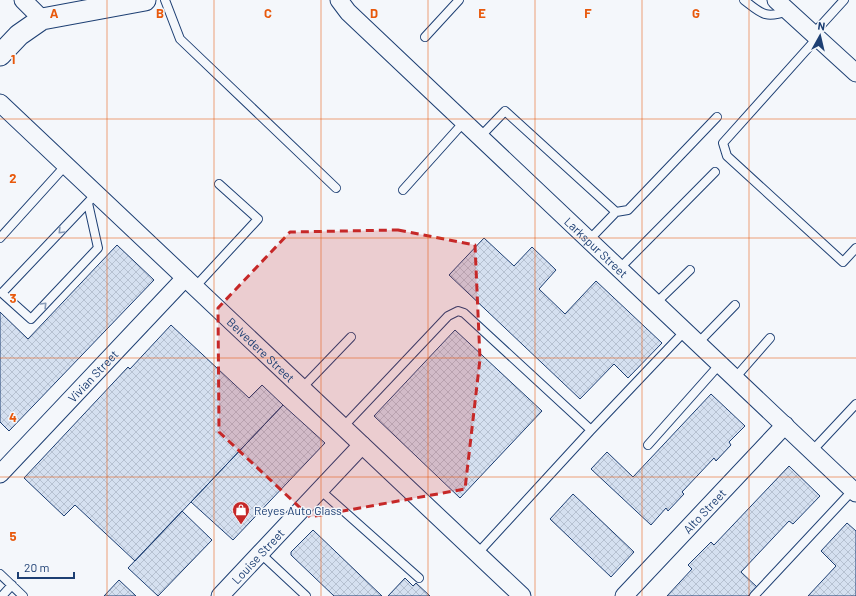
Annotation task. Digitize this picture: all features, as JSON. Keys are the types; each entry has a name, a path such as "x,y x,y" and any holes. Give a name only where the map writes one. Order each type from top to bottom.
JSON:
{"street":[{"path":"23,0 42,18"},
{"path":"0,55 19,35 42,18 117,2 145,0"},
{"name":"Larkspur Street","path":"338,0 348,12 855,491"},
{"path":"782,5 856,73"},
{"name":"Belvedere Street","path":"0,103 66,165 92,198 190,283 522,596"},
{"name":"Vivian Street","path":"0,474 190,283"},
{"name":"Alto Street","path":"624,596 785,425"},
{"name":"Louise Street","path":"220,596 362,445"}],"lane":[{"path":"165,0 180,39 336,188"},
{"path":"425,37 459,0"},
{"path":"744,0 764,15 776,15 782,5"},
{"path":"844,0 724,143 727,156 843,262 856,248"},
{"path":"480,137 505,111 616,212"},
{"path":"589,240 616,212 628,210 717,117"},
{"path":"403,190 464,122"},
{"path":"0,238 66,165"},
{"path":"619,269 715,172"},
{"path":"190,283 258,219 219,184"},
{"path":"92,198 98,248 31,319 1,292 92,198"},
{"path":"656,303 690,270"},
{"path":"698,343 735,305"},
{"path":"343,427 448,316 458,312 469,318 591,430"},
{"path":"477,554 591,430 685,331"},
{"path":"302,388 351,337"},
{"path":"735,378 770,338"},
{"path":"648,446 720,364"},
{"path":"812,451 856,404"},
{"path":"320,490 419,578"},
{"path":"754,596 855,491"},
{"path":"260,553 300,594"},
{"path":"0,574 24,596"},
{"path":"2,596 12,585"}],"highlighted area":[{"path":"398,230 475,245 480,359 465,489 310,517 219,432 218,308 290,232"}],"building":[{"path":"484,238 514,266 532,247 556,270 539,289 565,314 596,281 662,343 628,378 614,364 580,399 449,275"},
{"path":"117,245 154,280 9,431 0,422 0,312 28,339"},
{"path":"171,325 249,398 262,385 283,405 135,561 75,505 64,516 24,478 128,367 130,369"},
{"path":"455,330 542,411 460,498 374,416"},
{"path":"711,394 745,426 729,442 731,445 716,461 714,458 682,492 684,494 668,511 666,508 651,525 591,469 607,452 633,477"},
{"path":"283,405 325,443 233,540 191,502"},
{"path":"789,466 820,496 793,524 789,521 741,572 757,587 748,596 667,596 692,569 688,565 711,542 714,545"},
{"path":"573,494 634,552 611,577 550,519"},
{"path":"182,511 212,540 158,596 128,568"},
{"path":"847,523 856,531 856,596 808,596 836,566 821,551"},
{"path":"313,530 382,596 334,596 291,555 291,552"},
{"path":"405,578 413,586 416,583 430,596 388,596"},
{"path":"119,580 136,596 104,596"}],"place":[{"name":"Reyes Auto Glass","path":"241,525"}]}
